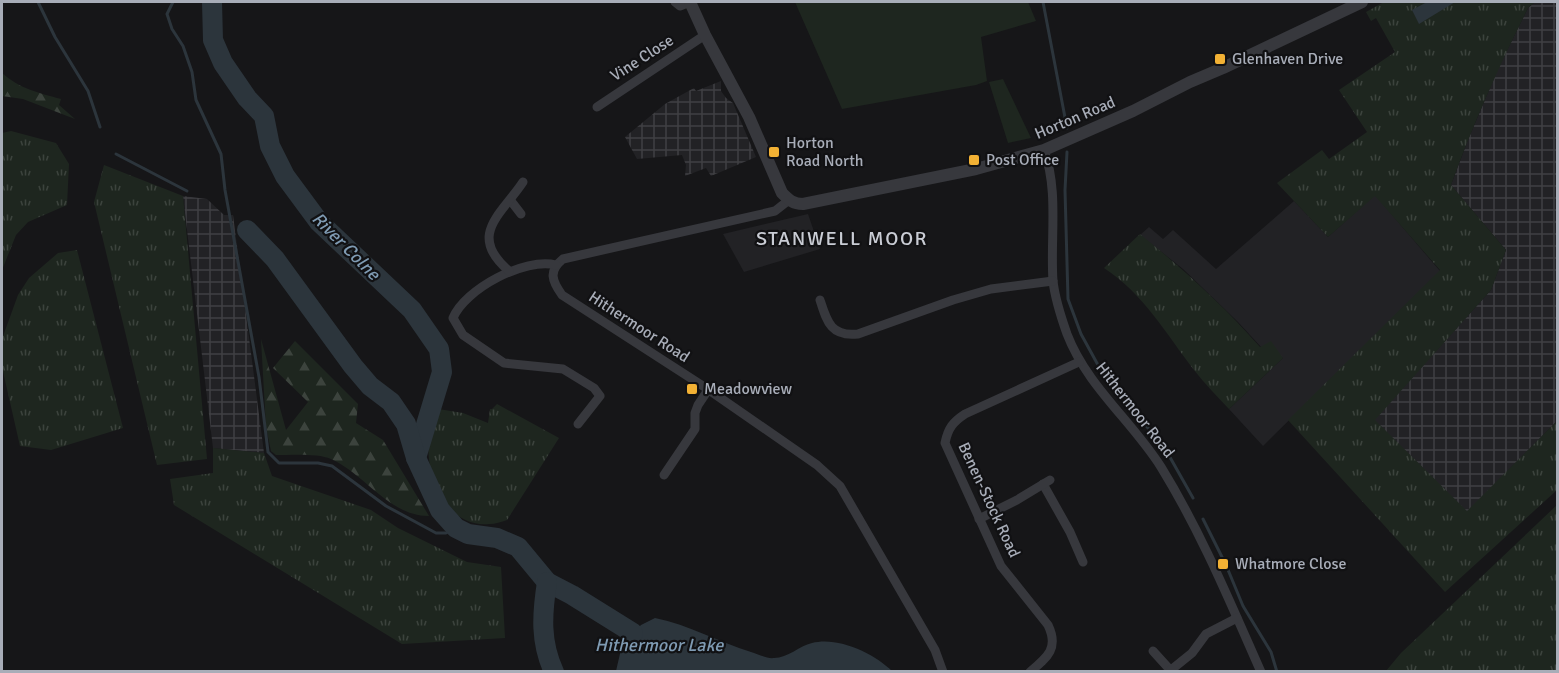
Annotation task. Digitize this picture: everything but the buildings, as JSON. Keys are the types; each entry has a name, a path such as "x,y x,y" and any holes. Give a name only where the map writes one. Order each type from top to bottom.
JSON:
{"street":[{"path":"578,424 600,396 594,388 563,369 504,363 463,335 453,318 457,309 497,277 509,271 542,262 556,265 563,259 583,254 775,211 789,200 782,193 749,117 690,2 680,6 675,2"},
{"name":"Horton Road","path":"789,200 795,204 803,204 878,190 975,169 1044,150 1133,111 1362,2"},
{"name":"Vine Close","path":"597,92 600,104 705,34"},
{"name":"Hithermoor Road","path":"1044,150 1051,178 1053,281 1067,334 1080,362 1160,465 1189,515 1261,672"},
{"path":"509,271 491,251 489,236 496,217 511,201 523,182"},
{"path":"511,201 521,214"},
{"name":"Hithermoor Road","path":"556,265 553,271 555,285 562,295 818,465 845,493 935,650 944,672"},
{"path":"820,300 827,322 846,335 858,334 990,290 1053,281"},
{"name":"Benen-Stock Road","path":"1030,672 1052,650 1053,636 1048,625 1001,566 945,443 953,422 965,414 1080,362"},
{"path":"664,476 695,429 695,413 708,390"},
{"path":"979,519 1047,482 1083,562"},
{"path":"1068,551 1078,547"},
{"path":"1153,651 1171,671 1192,653 1206,634 1237,618"}],"shaded area":[{"path":"1535,2 1557,2 1557,421 1467,512 1374,420 1491,290 1506,250 1451,185 1498,69 1528,8"},
{"path":"721,81 721,91 733,103 756,157 711,176 706,168 685,176 686,165 682,155 637,159 625,137 665,104 694,88 696,91"},
{"path":"1375,195 1440,271 1263,446 1229,409 1283,358 1261,347 1183,269 1140,235 1149,227 1163,239 1173,230 1216,269 1294,201 1328,237"},
{"path":"183,196 207,199 224,215 233,215 264,453 213,448"},
{"path":"808,214 820,249 744,272 723,234"}],"green space":[{"path":"795,2 1028,2 1036,21 981,37 987,81 976,85 842,109"},
{"path":"1384,2 1535,2 1528,8 1497,73 1451,185 1506,250 1491,290 1375,420 1467,511 1557,421 1557,490 1445,592 1288,420 1440,270 1375,196 1328,237 1277,183 1322,150 1329,159 1367,132 1339,90 1395,52 1376,18 1371,21 1366,12"},
{"path":"2,73 23,87 61,99 59,105 75,119 23,99 2,96"},
{"path":"1003,79 1031,138 1008,143 989,82"},
{"path":"11,131 56,143 69,164 67,205 28,222 16,235 2,270 2,133"},
{"path":"104,165 183,196 207,459 157,465 94,202"},
{"path":"1140,234 1203,288 1260,347 1271,341 1283,358 1229,409 1198,375 1142,302 1118,278 1104,268"},
{"path":"77,250 123,428 51,450 20,446 2,367 2,339 18,295 29,278 58,253"},
{"path":"261,339 286,430 308,402 273,368 295,341 358,404 356,423 383,440 429,516 415,514 389,502 355,474 331,459 312,455 276,455 271,451 266,427"},
{"path":"497,404 559,438 507,520 491,524 476,523 465,520 455,513 447,505 435,483 429,453 432,408 463,413 488,423 490,409"},
{"path":"213,448 264,453 272,476 371,510 398,528 467,562 501,567 505,638 402,644 174,505 170,479 213,473"},
{"path":"1557,505 1557,671 1386,671 1401,653"}],"water":[{"path":"1427,2 1455,2 1419,24 1412,10"},
{"name":"Hithermoor Lake","path":"655,618 768,658 784,656 812,643 822,641 844,644 876,658 892,671 616,671 622,645 641,625"}],"waterway":[{"name":"River Colne","path":"38,2 55,37 88,91 100,127"},
{"path":"173,2 167,14 172,29 183,46 192,72 196,100 221,154 225,190 259,377 268,452 279,463 318,463 332,466 386,506 436,533 446,533 456,528"},
{"name":"River Colne","path":"212,2 213,40 223,63 247,98 264,116 270,146 285,176 319,222 412,310 439,349 442,372 416,458"},
{"path":"1043,2 1067,128"},
{"path":"1067,152 1065,190 1068,299 1081,334 1098,365 1167,452 1193,498"},
{"name":"River Colne","path":"116,154 187,191"},
{"name":"River Colne","path":"247,230 275,259 353,366 370,386 391,402 406,424 416,458 440,510 456,528 468,534 497,538 518,547 547,582 633,633"},
{"path":"1203,519 1243,606 1271,652 1277,672"},
{"name":"River Colne","path":"547,582 543,628 546,650 554,672"}],"place":[{"name":"Glenhaven Drive","path":"1220,59"},
{"name":"Horton Road North","path":"774,152"},
{"name":"Post Office","path":"974,160"},
{"name":"Meadowview","path":"692,389"},
{"name":"Whatmore Close","path":"1223,564"}],"district":[{"name":"STANWELL MOOR","path":"842,238"}]}
